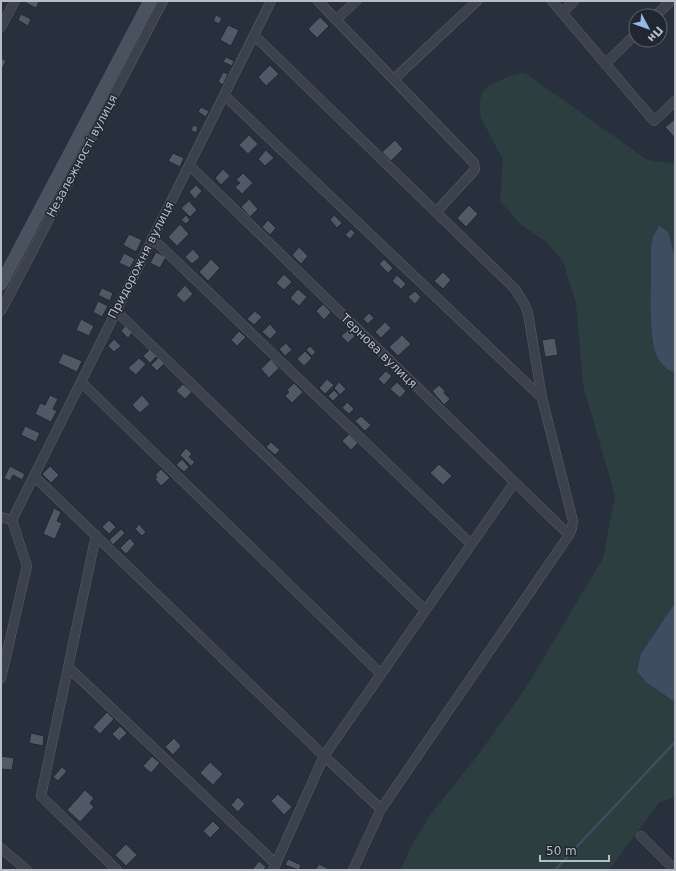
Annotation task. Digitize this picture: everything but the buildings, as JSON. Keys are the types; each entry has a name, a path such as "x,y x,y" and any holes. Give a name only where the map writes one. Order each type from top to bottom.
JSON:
{"main road":[{"path":"1,284 150,1"}],"street":[{"path":"1,27 15,1"},
{"name":"Незалежності вулиця","path":"1,311 163,1"},
{"name":"Придорожня вулиця","path":"12,520 271,1"},
{"path":"318,1 474,163 475,169 473,172 436,212"},
{"path":"336,20 356,1"},
{"path":"394,79 477,1"},
{"path":"552,1 654,121 675,101"},
{"path":"562,13 574,1"},
{"path":"254,35 515,289 521,297 528,313 542,398 573,521 569,535 381,809 353,870"},
{"path":"605,64 628,42"},
{"path":"224,94 542,398"},
{"name":"Тернова вулиця","path":"189,165 569,535"},
{"path":"152,238 471,544"},
{"path":"116,311 425,610"},
{"path":"81,382 381,674"},
{"path":"34,476 324,756 381,809"},
{"path":"68,666 275,867 324,756 514,483"},
{"path":"1,517 12,520 27,566 1,678"},
{"path":"96,535 41,796 117,870"},
{"path":"640,836 675,870"},
{"path":"1,848 26,870"}],"shaded area":[{"path":"523,73 528,75 646,159 675,163 675,798 659,803 609,870 400,870 412,845 431,814 478,755 527,686 603,558 615,496 583,385 576,303 563,261 545,241 521,225 500,201 503,160 481,118 479,103 482,93 487,87 509,76"}],"water":[{"path":"659,226 668,232 675,257 675,372 671,371 662,364 655,351 653,341 651,311 651,249 653,237"},
{"path":"675,603 675,702 646,682 637,671 641,654"}],"waterway":[{"path":"555,870 675,742"}]}
